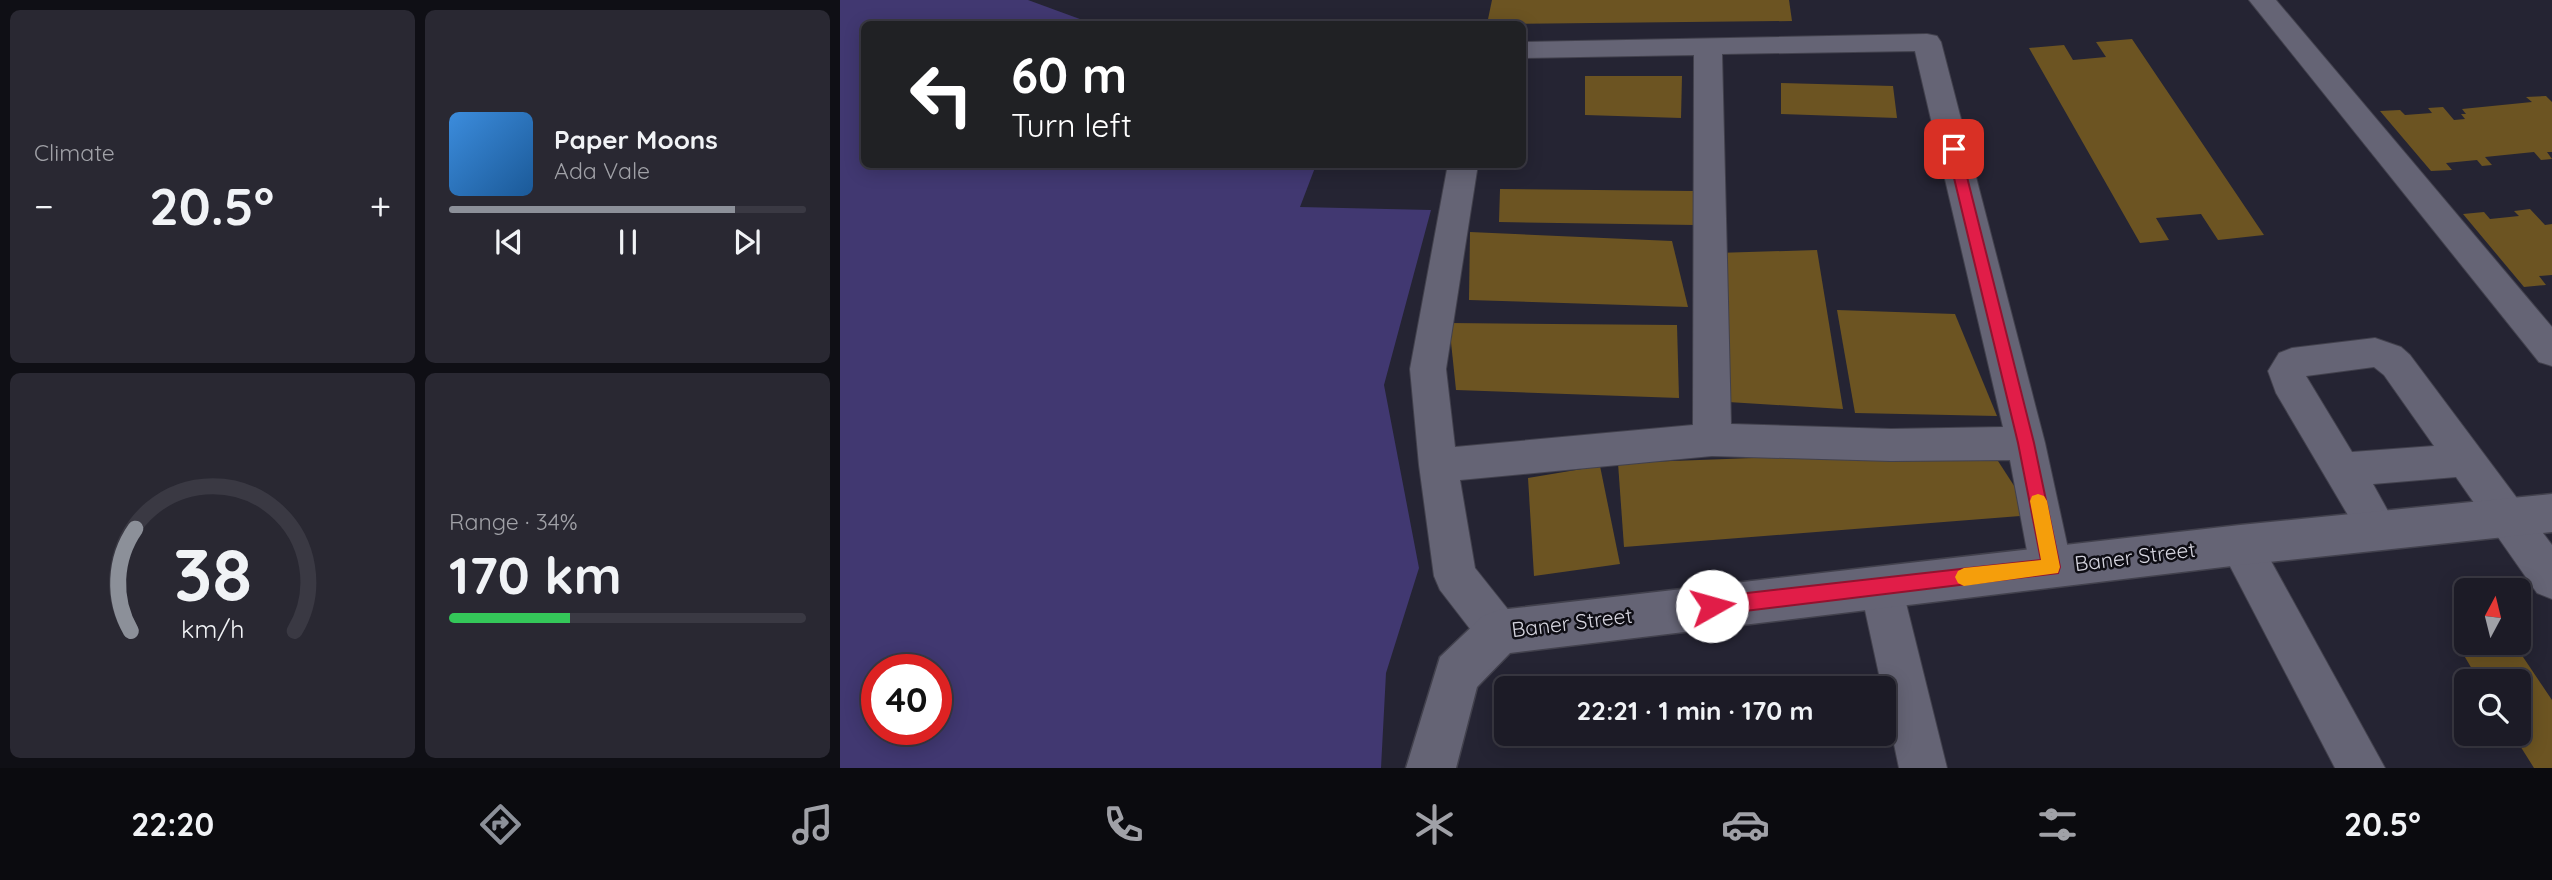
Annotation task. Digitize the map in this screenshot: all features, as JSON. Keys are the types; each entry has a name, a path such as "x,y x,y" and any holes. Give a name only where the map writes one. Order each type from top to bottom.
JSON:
{"street":[{"path":"2262,0 2293,34 2552,352"},
{"path":"1526,50 1927,42 2026,443 2051,567"},
{"path":"1709,46 1712,440"},
{"path":"1462,168 1428,369 1438,465 1455,576 1499,632"},
{"path":"2379,531 2289,382 2286,371 2292,363 2375,352 2388,357 2397,365 2552,579"},
{"path":"1438,465 1712,440 1891,445 2026,443"},
{"path":"2342,470 2464,460"},
{"name":"Baner Street","path":"1431,768 1457,674 1499,632 2240,545 2552,513"},
{"path":"2240,545 2361,768"},
{"path":"1881,587 1923,768"}],"shaded area":[{"path":"840,0 1028,0 1085,21 861,21 861,168 1315,168 1300,207 1431,210 1384,385 1419,568 1386,673 1381,768 840,768"}],"building":[{"path":"1492,0 1789,0 1792,21 1526,24 1526,21 1488,21"},
{"path":"2132,39 2264,235 2218,240 2201,214 2156,218 2169,240 2140,243 2029,48 2064,45 2073,60 2106,57 2096,42"},
{"path":"1585,76 1682,76 1681,118 1585,115"},
{"path":"1781,83 1893,86 1897,118 1781,114"},
{"path":"2546,96 2552,102 2552,152 2547,152 2552,159 2541,160 2534,152 2485,157 2492,165 2482,166 2477,160 2446,163 2452,170 2431,171 2380,111 2400,110 2405,115 2432,113 2428,108 2443,107 2454,120 2465,119 2461,114 2466,114 2462,109 2532,102 2526,97"},
{"path":"1500,189 1693,191 1695,225 1499,222"},
{"path":"2530,209 2545,225 2552,224 2552,275 2539,276 2546,285 2524,287 2463,214 2484,212 2490,219 2519,216 2514,211"},
{"path":"1470,232 1672,241 1688,307 1469,300"},
{"path":"1817,250 1843,409 1712,401 1716,253"},
{"path":"1837,310 1955,314 1997,416 1855,413"},
{"path":"1449,323 1677,325 1679,398 1456,390"},
{"path":"1782,457 1998,461 2033,515 1624,547 1618,463"},
{"path":"1600,466 1620,564 1534,576 1528,478"},
{"path":"2464,655 2522,655 2552,700 2552,768 2534,768 2520,746 2531,746 2531,669 2472,669"}],"slow traffic":[{"path":"1964,577 2051,567 2038,501"}],"route":[{"path":"1712,606 2051,567 2026,443 1954,149"}]}
